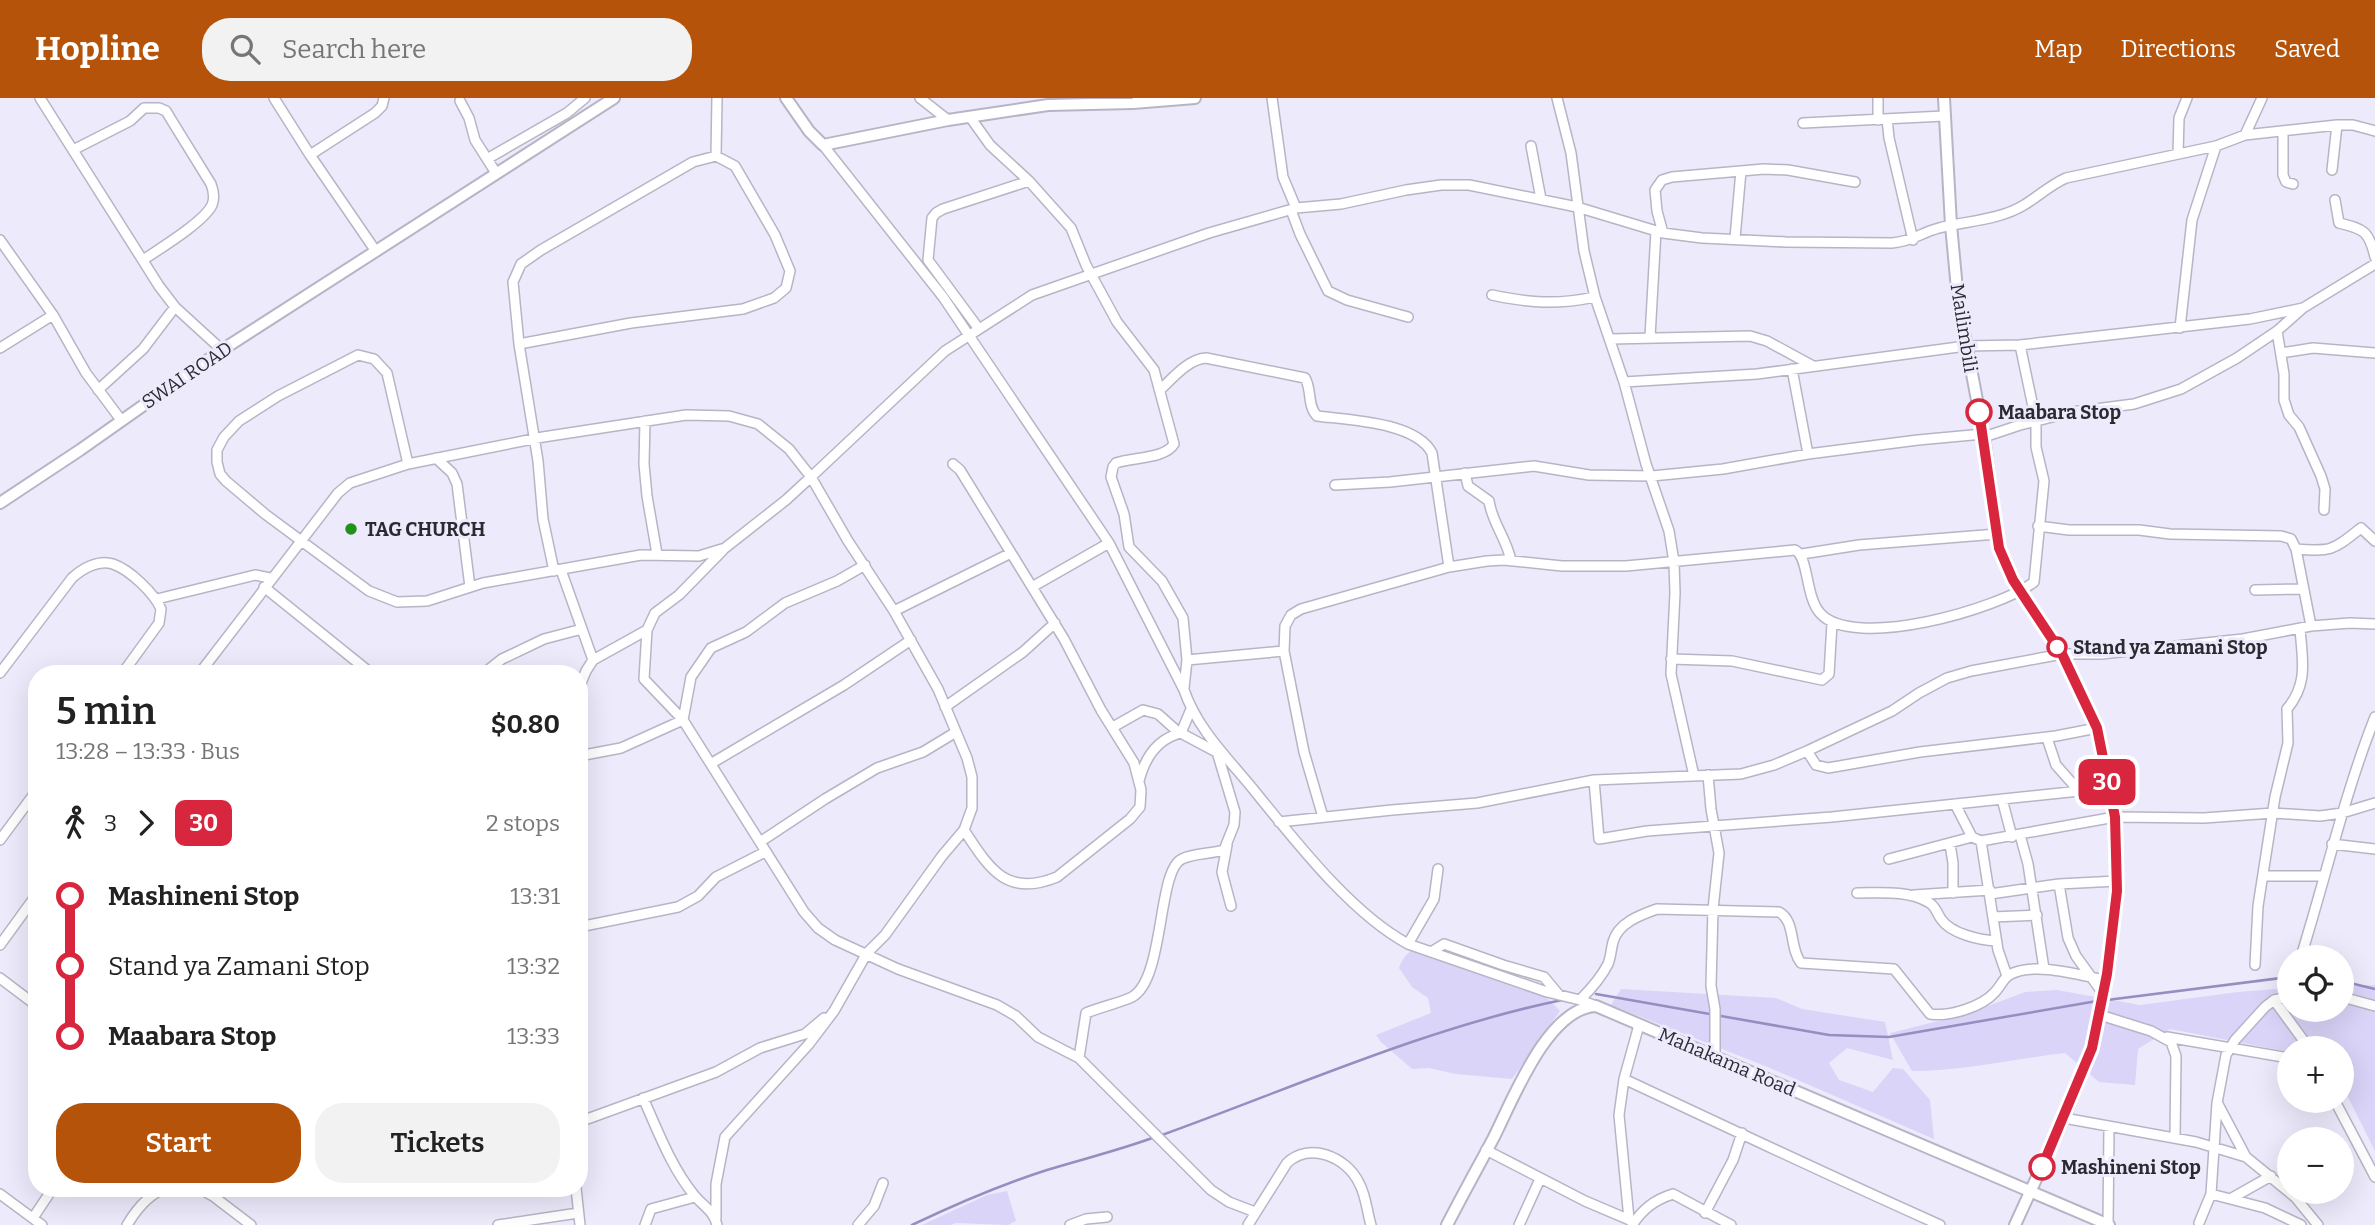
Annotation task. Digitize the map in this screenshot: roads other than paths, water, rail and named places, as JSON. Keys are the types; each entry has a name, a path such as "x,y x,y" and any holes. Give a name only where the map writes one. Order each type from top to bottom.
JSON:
{"street":[{"path":"40,98 175,307 222,350"},
{"path":"274,98 375,250"},
{"path":"310,155 375,113 382,106 384,98"},
{"path":"487,159 567,113 585,98"},
{"name":"SWAI ROAD","path":"0,503 222,350 614,98"},
{"path":"716,156 717,98"},
{"path":"920,98 948,120"},
{"path":"823,145 948,120 1048,105 1195,98"},
{"path":"1272,98 1283,177 1300,234 1328,292 1408,317"},
{"path":"1557,98 1571,153 1584,251 1595,297 1669,531 1674,562 1671,674 1693,776"},
{"path":"1878,98 1913,240"},
{"name":"Mailimbili","path":"1944,98 1958,300 1984,435 1999,548 2013,580 2062,654 2097,728 2115,817 2117,881 2106,977 2092,1048 2064,1118 2015,1225"},
{"path":"2178,154 2179,118 2187,98"},
{"path":"2245,135 2262,98"},
{"path":"782,99 823,145 970,335 1109,543 1184,690 1191,709 1209,737 1279,822 1363,911 1408,944 1596,1006"},
{"path":"460,101 469,118 475,140 496,173"},
{"path":"73,150 130,121 144,108 166,111 173,121 211,184 213,204 203,217 143,261"},
{"path":"1803,123 1944,116"},
{"path":"970,117 990,145 1029,181 1071,228 1090,273 1117,322 1154,370 1174,439 1172,448 1162,455 1149,455 1116,463 1111,477 1124,514 1129,547 1162,581 1183,618 1187,660 1184,690"},
{"path":"2332,170 2337,125"},
{"path":"1255,1212 1229,1202 1211,1190 1079,1058 1038,1037 1016,1016 997,1005 898,969 835,940 818,928 804,912 765,852 683,720 644,679 647,629 659,609 679,595 724,548 786,500 945,351 1032,295 1209,233 1294,209 1341,204 1406,190 1469,186 1577,207 1659,232 1786,242 1892,243 1913,240 1934,230 2008,212 2025,205 2049,186 2066,178 2216,146 2245,135 2337,125 2353,125 2375,131"},
{"path":"2283,131 2284,178 2286,182 2293,184"},
{"path":"1531,146 1541,199"},
{"path":"2180,328 2192,220 2216,146"},
{"path":"519,344 631,323 743,309 774,298 786,288 790,271 775,235 735,166 716,156 693,162 521,264 513,282 519,344 538,461 543,519 558,570 593,660"},
{"path":"1650,337 1659,232 1655,190 1662,180 1741,171 1788,170 1855,183"},
{"path":"1735,238 1741,171"},
{"path":"979,329 928,260 932,218 943,209 1029,181"},
{"path":"2334,200 2339,223 2362,229 2371,240 2375,257"},
{"path":"0,240 53,315 98,390 121,419"},
{"path":"1335,485 1534,466 1589,475 1652,476 1723,469 1808,454 1984,435 2072,412 2134,404 2181,388 2237,358 2277,331 2303,308 2375,264"},
{"path":"1492,295 1544,303 1568,303 1595,297"},
{"path":"98,390 143,349 175,307"},
{"path":"1624,382 1733,376 1966,346 2020,345 2180,328 2250,319 2303,308"},
{"path":"0,348 53,315"},
{"path":"2277,331 2284,400 2321,476 2325,489 2324,510"},
{"path":"1610,339 1750,336 1767,341 1813,366"},
{"path":"1802,554 1812,601 1832,623 1866,629 1927,621 1972,610 2021,592 2034,582 2044,481 2036,447 2036,421 2020,345"},
{"path":"2281,353 2313,348 2375,353"},
{"path":"408,464 387,373 374,359 358,355 278,396 239,421 217,450 220,474 240,494 369,591 397,602 427,601 470,587 641,555 692,557 724,548"},
{"path":"1160,390 1198,358 1295,375 1308,382 1312,411 1317,416 1379,424 1408,432 1423,440 1432,453 1450,567"},
{"path":"1792,369 1808,454"},
{"path":"206,665 270,578 302,542 338,493 350,483 436,458 533,439 686,415 729,416 758,424 789,449 811,477 848,541 894,611 938,689 967,758 972,777 972,808 964,830 935,865 885,935 867,953 834,1011 809,1044 725,1137 716,1184 716,1221"},
{"path":"645,421 644,464 657,554"},
{"path":"436,458 452,473 457,484 470,587"},
{"path":"953,464 960,470 1055,623 1101,710 1134,763 1139,782 1140,807 1130,819 1057,877 1020,884 1002,877 984,860 964,830"},
{"path":"1465,473 1468,486 1489,501 1491,518 1498,525 1511,561"},
{"path":"2038,526 2069,530 2281,536 2291,539 2296,549 2311,626"},
{"path":"2296,549 2335,549 2361,528 2375,541"},
{"path":"1323,817 1304,752 1284,651 1285,626 1291,615 1301,609 1450,567 1488,561 1586,566 1674,562 1795,550 1802,554 1859,545 1997,534"},
{"path":"1032,587 1109,543"},
{"path":"894,611 1011,553"},
{"path":"0,673 72,578 82,568 98,564 112,564 147,587 161,609 159,623 129,665"},
{"path":"683,720 691,677 711,648 746,632 785,603 837,581 865,565"},
{"path":"157,599 255,575 270,578"},
{"path":"264,587 361,665"},
{"path":"2255,590 2303,589"},
{"path":"946,707 1023,652 1055,623"},
{"path":"1671,659 1741,663 1822,680 1829,674 1832,623"},
{"path":"1279,822 1477,803 1594,780 1741,774 1774,765 1807,751 1892,711 1947,678 1970,671 2062,654 2101,654 2243,639 2311,626 2375,624"},
{"path":"2255,965 2258,906 2288,743 2287,709 2298,697 2303,676 2300,628"},
{"path":"494,665 544,639 582,629"},
{"path":"588,668 593,660 647,629"},
{"path":"712,763 844,685 911,640"},
{"path":"1187,660 1284,651"},
{"path":"1181,733 1191,709"},
{"path":"1113,727 1143,710 1158,714 1181,733 1229,759"},
{"path":"2305,945 2332,844 2375,717"},
{"path":"588,754 621,748 683,720"},
{"path":"1807,751 1816,765 1828,768 1920,752 2047,737 2097,728"},
{"path":"761,842 877,768 923,752 956,733"},
{"path":"1139,782 1145,760 1154,747 1167,737 1181,733"},
{"path":"2047,737 2056,765 2079,791"},
{"path":"1079,1058 1086,1013 1133,997 1146,978 1158,939 1169,876 1174,866 1180,859 1224,850 1234,825 1235,812 1217,752"},
{"path":"1708,775 1720,853 1713,909 1715,1057"},
{"path":"1594,780 1599,839 1647,831 1714,827 2108,788"},
{"path":"2002,799 2007,826 2016,836 2032,887 2044,970"},
{"path":"0,841 28,802"},
{"path":"1889,859 1976,839 2016,836 2115,817 2204,818 2273,813 2306,816 2342,813 2375,803"},
{"path":"1955,804 1976,839 2007,976"},
{"path":"1227,840 1223,872 1231,906"},
{"path":"1950,844 1954,863 1953,893"},
{"path":"2332,844 2375,849"},
{"path":"588,925 678,908 698,896 716,877 765,852"},
{"path":"1408,944 1434,899 1438,869"},
{"path":"2263,876 2324,877"},
{"path":"1857,893 1912,896 2117,881"},
{"path":"2059,884 2068,938 2076,956 2102,992"},
{"path":"1912,896 1927,901 1936,908 1942,920 1955,929 1980,939 1997,941"},
{"path":"0,945 28,906"},
{"path":"1580,1000 1595,985 1610,961 1614,938 1624,925 1657,909 1713,909 1784,914 1788,919 1796,956 1801,962 1894,969 1930,1014 1951,1013 1987,1000 2007,976 2044,970 2068,971 2091,978 2106,977"},
{"path":"1993,917 2037,915"},
{"path":"0,978 28,999"},
{"path":"2199,1223 2211,1194 2217,1102 2221,1074 2230,1047 2254,1018 2277,999"},
{"path":"2274,1000 2300,1036"},
{"path":"2354,1000 2375,1006"},
{"path":"1447,1225 1533,1059 1573,1013 1596,1006"},
{"name":"Mahakama Road","path":"1596,1006 2108,1225"},
{"path":"588,1119 716,1072 760,1048 805,1034 834,1011"},
{"path":"2100,1012 2165,1037 2277,1056"},
{"path":"1632,1222 1619,1115 1624,1079 1639,1025"},
{"path":"2165,1037 2171,1042 2176,1056 2175,1138"},
{"path":"1624,1079 1820,1172 1940,1225"},
{"path":"643,1098 673,1164 695,1197 716,1221"},
{"path":"2217,1102 2246,1157"},
{"path":"2341,1113 2375,1177"},
{"path":"2064,1118 2175,1138 2246,1157 2295,1198 2318,1225"},
{"path":"2108,1225 2109,1127"},
{"path":"1705,1213 1733,1160 1742,1133"},
{"path":"1486,1150 1540,1179 1632,1222"},
{"path":"1248,1225 1287,1163 1294,1156 1317,1152 1336,1159 1355,1175 1371,1225"},
{"path":"2232,1198 2271,1176"},
{"path":"1519,1225 1540,1179"},
{"path":"858,1225 874,1206 883,1183"},
{"path":"0,1194 42,1225"},
{"path":"1632,1222 1657,1199 1673,1194 1731,1225"},
{"path":"2211,1194 2265,1208 2301,1225"},
{"path":"33,1218 47,1197"},
{"path":"127,1225 134,1213 150,1197"},
{"path":"212,1197 251,1225"},
{"path":"577,1197 580,1225"},
{"path":"645,1225 651,1209 695,1197"},
{"path":"498,1225 579,1213"},
{"path":"1070,1225 1086,1219 1107,1217"}],"waterway":[{"path":"2107,1000 2277,979"},
{"path":"2354,984 2375,989"},
{"path":"1596,994 1829,1035 1889,1037 2097,1001"},
{"path":"1162,1135 1360,1060 1460,1026 1562,1000"},
{"path":"912,1225 1012,1182 1155,1137"}],"place":[{"name":"Maabara Stop","path":"1979,412"},
{"name":"TAG CHURCH","path":"351,529"},
{"name":"Stand ya Zamani Stop","path":"2057,647"},
{"name":"Mashineni Stop","path":"2042,1167"}]}
